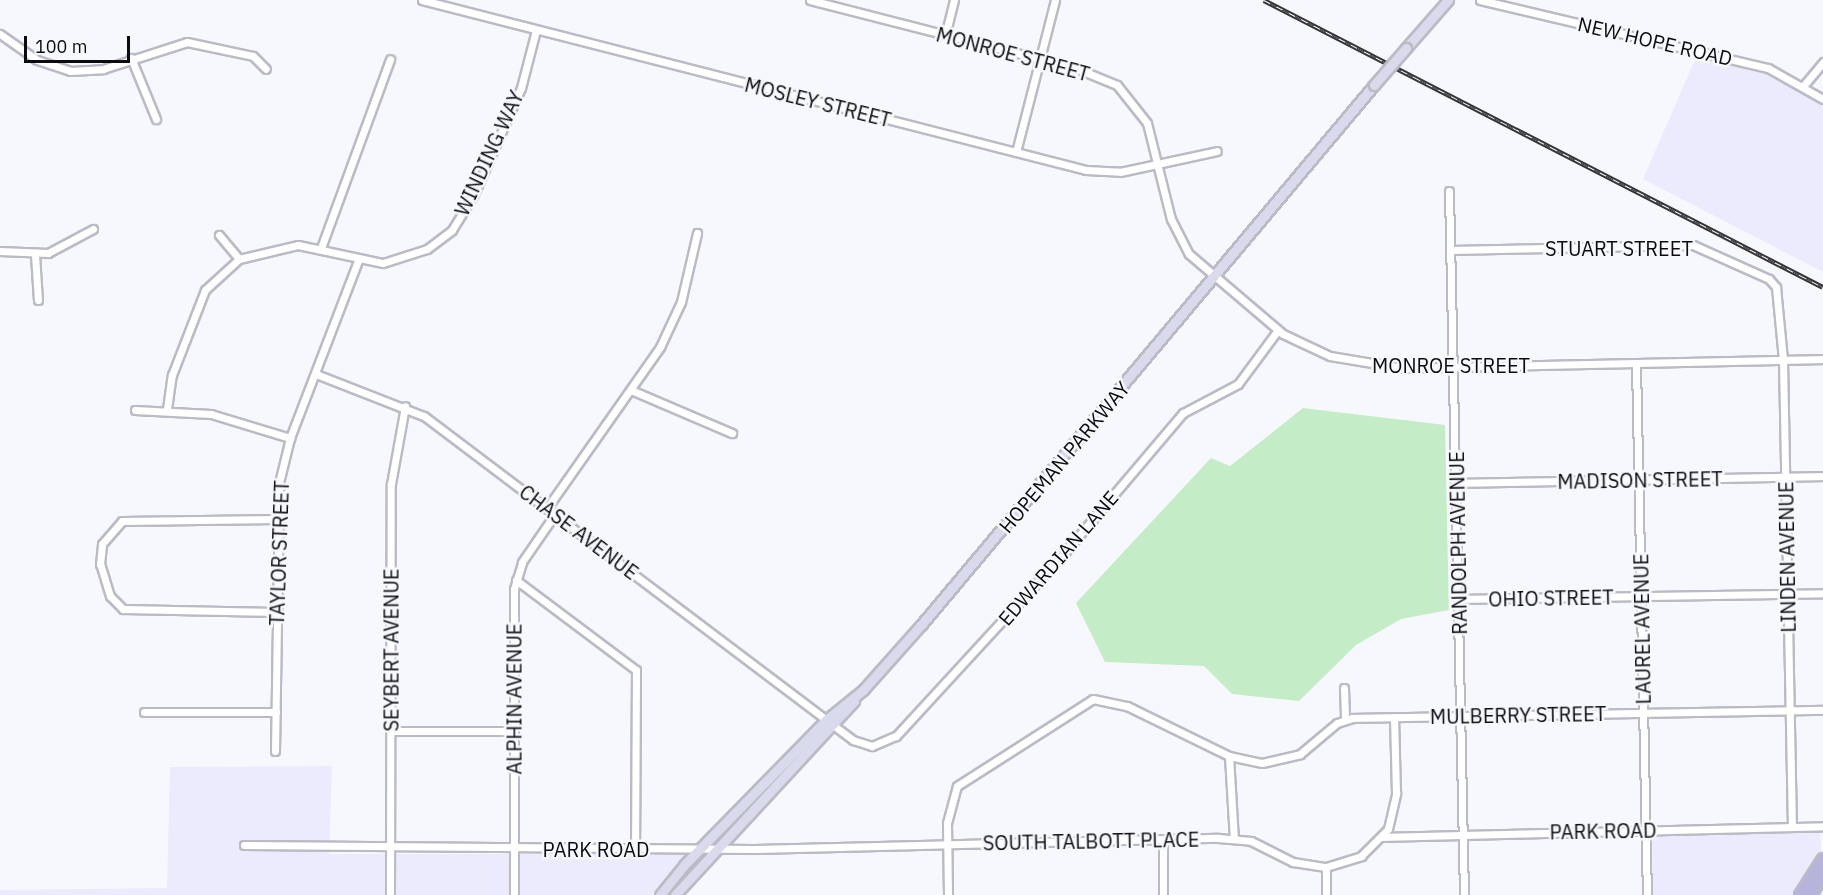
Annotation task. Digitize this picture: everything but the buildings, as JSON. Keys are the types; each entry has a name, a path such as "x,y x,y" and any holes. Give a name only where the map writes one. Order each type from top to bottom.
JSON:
{"main road":[{"name":"HOPEMAN PARKWAY","path":"660,895 699,849 826,720 863,690 1448,0"},
{"path":"675,895 716,849 835,727 863,690"},
{"path":"1800,895 1823,859"},
{"path":"1811,895 1823,875"}],"street":[{"name":"MOSLEY STREET","path":"422,0 453,4 536,30 1096,172 1159,165 1217,151"},
{"name":"MONROE STREET","path":"810,0 1091,73 1124,90 1144,115 1178,237 1214,277 1278,330 1330,356 1365,365 1454,367 1823,359"},
{"path":"848,10 851,0"},
{"path":"945,36 954,0"},
{"path":"1016,152 1055,0"},
{"name":"NEW HOPE ROAD","path":"1480,0 1768,68 1804,85 1823,99"},
{"name":"WINDING WAY","path":"167,409 172,375 205,290 239,259 283,247 321,248 358,261 407,258 452,230 474,194 521,88 536,30"},
{"path":"0,34 37,60 62,70 93,70 165,45 200,43 253,56 266,69"},
{"path":"131,58 156,119"},
{"path":"321,248 390,59"},
{"path":"1804,85 1823,62"},
{"name":"RANDOLPH AVENUE","path":"1449,191 1464,895"},
{"path":"0,251 35,255 57,250 93,229"},
{"path":"547,508 631,390 676,315 697,233"},
{"path":"219,235 239,259"},
{"name":"STUART STREET","path":"1451,250 1693,245 1769,279 1776,287"},
{"path":"35,255 38,300"},
{"name":"TAYLOR STREET","path":"275,752 278,519 290,438 358,261"},
{"name":"LINDEN AVENUE","path":"1776,287 1783,360 1792,827"},
{"name":"EDWARDIAN LANE","path":"826,720 864,745 882,745 896,736 1183,413 1238,384 1278,330"},
{"name":"LAUREL AVENUE","path":"1636,363 1647,895"},
{"name":"CHASE AVENUE","path":"316,374 405,406 547,508 826,720"},
{"path":"631,390 732,433"},
{"name":"SEYBERT AVENUE","path":"390,895 391,484 405,406"},
{"path":"135,410 167,409 211,414 290,438"},
{"name":"MADISON STREET","path":"1457,483 1823,476"},
{"name":"ALPHIN AVENUE","path":"514,895 516,580 555,514"},
{"path":"276,612 123,609 111,596 100,564 102,544 122,521 278,519"},
{"path":"516,580 636,670 635,849"},
{"name":"OHIO STREET","path":"1459,599 1823,593"},
{"path":"948,895 948,802 971,775 1092,699 1127,706 1229,756 1262,764 1285,760 1345,720 1344,688"},
{"name":"MULBERRY STREET","path":"1345,720 1394,717 1823,710"},
{"path":"144,712 276,712"},
{"path":"1326,895 1326,867 1360,856 1383,837 1395,802 1394,717"},
{"path":"391,731 514,731"},
{"path":"1229,756 1234,839"},
{"name":"PARK ROAD","path":"1383,837 1823,826"},
{"name":"SOUTH TALBOTT PLACE","path":"947,844 1234,839 1251,841 1293,862 1326,867"},
{"path":"1163,841 1163,895"},
{"name":"PARK ROAD","path":"244,845 716,849 947,844"}],"shaded area":[{"path":"1697,55 1772,74 1823,106 1823,272 1643,179"},
{"path":"332,766 329,854 685,854 652,895 0,895 0,890 167,888 170,767"},
{"path":"1820,830 1823,895 1653,895 1652,835"}],"green space":[{"path":"1303,408 1445,425 1449,610 1401,619 1356,645 1299,701 1232,694 1204,666 1105,662 1076,603 1211,458 1230,466"}],"railway":[{"path":"1264,0 1823,287"}]}
